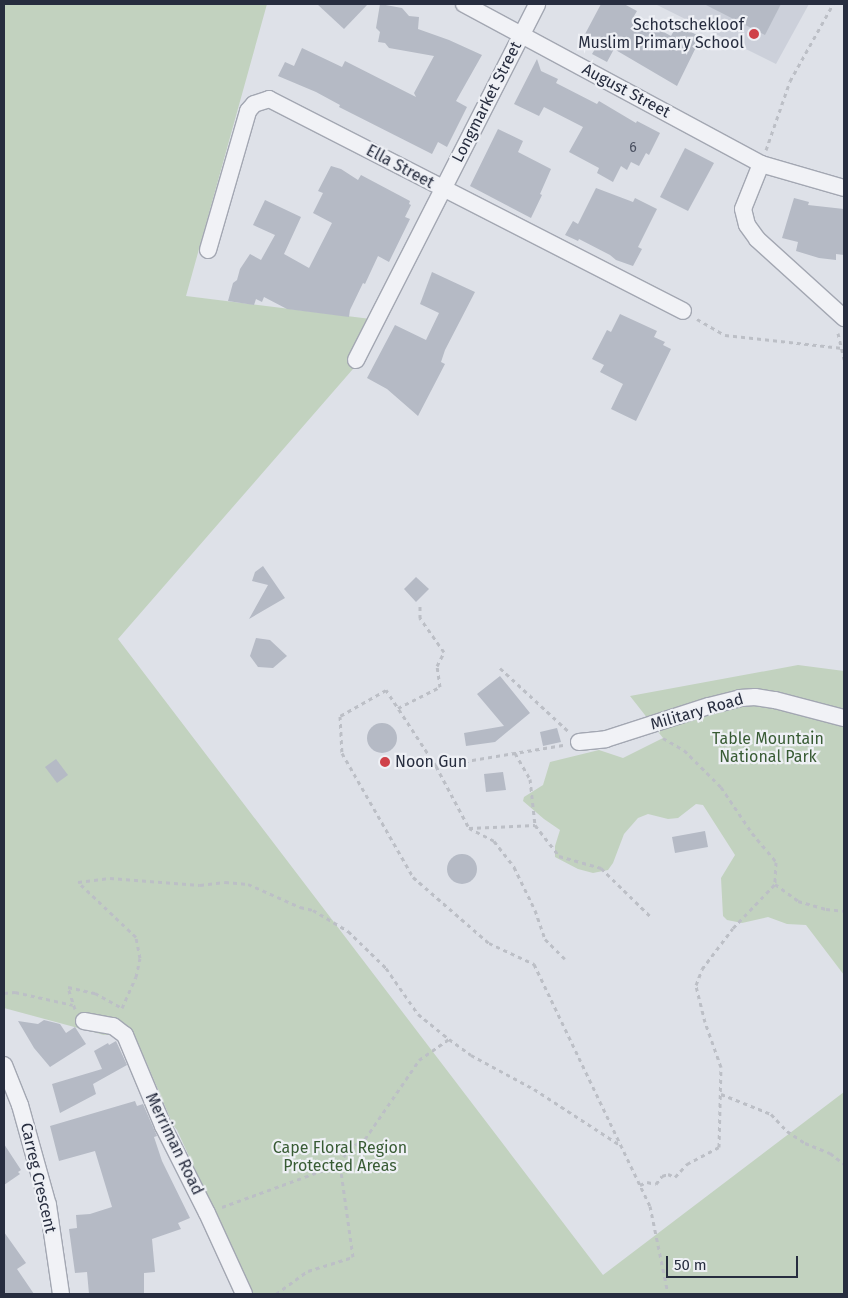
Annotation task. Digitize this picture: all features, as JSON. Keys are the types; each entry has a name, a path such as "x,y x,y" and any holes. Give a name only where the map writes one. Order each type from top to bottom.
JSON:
{"street":[{"name":"August Street","path":"464,4 761,164 844,188"},
{"name":"Longmarket Street","path":"356,360 537,4"},
{"name":"Ella Street","path":"208,250 248,111 254,104 269,99 442,190 683,311"},
{"path":"761,164 743,209 747,225 757,239 844,318"},
{"name":"Military Road","path":"579,742 606,739 726,700 755,697 844,718"},
{"name":"Merriman Road","path":"84,1021 113,1026 125,1035 163,1126 207,1213 244,1294"},
{"name":"Carreg Crescent","path":"4,1065 20,1105 48,1205 61,1294"}],"path":[{"path":"770,141 790,81 833,4"},
{"path":"683,311 725,336 842,348"},
{"path":"398,708 440,687 438,666 444,652 420,618 420,605"},
{"path":"500,668 579,742"},
{"path":"565,959 545,939 535,910 514,867 494,841 469,828 436,766 386,690 340,716 342,753 412,877 489,943 534,964 650,1206 668,1294"},
{"path":"640,1185 647,1182 656,1184 662,1176 668,1174 675,1177 687,1164 719,1147 721,1068 705,1022 696,985 702,969 732,928 775,884 776,862 752,833 721,787 684,750 644,727"},
{"path":"436,766 579,742"},
{"path":"516,753 530,779 535,825 559,856 600,868 652,918"},
{"path":"469,828 535,825"},
{"path":"84,1021 72,1005 68,988 95,993 122,1008 136,977 140,958 136,937 78,882 110,878 200,884 225,882 248,884 300,907 312,910 348,931 386,968 418,1014 449,1039 470,1054 534,1089 621,1145"},
{"path":"775,884 798,901 826,909 844,911"},
{"path":"4,992 15,992 25,996 72,1005"},
{"path":"276,1294 308,1271 353,1256 340,1164 348,1149 365,1139 419,1060 449,1039"},
{"path":"721,1094 771,1114 787,1131 805,1144 830,1153 844,1164"},
{"path":"207,1213 340,1164"}],"shaded area":[{"name":"Schotschekloof Muslim Primary School","path":"655,4 809,4 776,64"}],"green space":[{"name":"Cape Floral Region Protected Areas","path":"4,4 267,4 186,296 379,320 366,354 118,639 603,1275 844,1092 844,1294 252,1294 177,1130 173,1125 145,1059 129,1033 104,1035 4,1008"},
{"name":"Table Mountain National Park","path":"798,665 844,671 844,975 806,925 787,924 768,917 742,923 727,920 723,916 721,878 735,855 703,805 696,804 678,818 668,819 648,814 638,818 624,834 613,863 608,870 593,873 578,869 555,857 555,846 560,830 523,801 524,797 543,785 550,762 599,750 623,758 663,738 630,696"}],"building":[{"path":"317,4 368,4 344,29"},
{"path":"380,4 402,8 409,16 419,17 418,29 482,55 456,101 467,107 447,147 438,142 432,154 339,107 340,105 316,92 278,76 285,62 294,66 302,48 342,67 345,61 416,97 414,93 434,56 389,48 385,43 378,42 380,32 376,28"},
{"path":"601,4 624,4 637,11 634,16 671,36 677,25 701,37 677,86 614,49 607,62 592,54 598,44 584,36"},
{"path":"704,4 781,4 765,35"},
{"path":"537,59 541,71 558,79 556,83 597,104 599,101 636,123 637,121 660,133 649,155 646,153 639,166 631,162 627,170 621,166 613,182 597,173 599,168 569,152 583,127 544,107 539,116 514,104"},
{"path":"498,129 523,141 518,152 551,169 531,218 470,186"},
{"path":"685,148 714,163 688,211 660,197"},
{"path":"331,166 341,169 358,180 361,175 410,201 409,204 411,205 405,217 410,219 389,262 378,256 350,310 349,317 287,309 264,297 262,302 256,299 254,305 228,301 233,283 237,280 240,269 250,254 261,260 275,235 253,225 265,200 301,217 284,254 309,268 332,223 313,213 323,193 318,191"},
{"path":"596,188 633,202 635,198 657,209 638,247 642,249 633,266 616,260 579,239 578,241 565,235 573,221 578,224"},
{"path":"794,198 809,202 808,205 844,209 844,255 836,254 836,260 819,258 796,251 798,242 782,238"},
{"path":"432,272 475,292 445,350 441,362 445,364 418,416 387,389 367,378 395,325 426,340 439,313 420,304"},
{"path":"620,314 657,331 654,337 665,342 663,345 671,349 636,421 611,409 623,384 600,372 604,365 592,359 607,330 611,332"},
{"path":"263,566 285,598 249,619 268,585 252,581 255,572"},
{"path":"416,577 429,589 416,602 404,589"},
{"path":"256,638 270,640 287,656 273,668 258,667 250,656"},
{"path":"500,676 530,713 495,742 466,746 464,733 504,726 477,694"},
{"path":"382,723 388,724 396,732 396,744 388,752 382,753 376,752 368,744 367,738 368,732 376,724"},
{"path":"557,728 561,742 543,746 540,732"},
{"path":"56,759 68,775 57,783 45,767"},
{"path":"503,772 506,790 486,792 484,774"},
{"path":"705,831 708,847 675,853 672,837"},
{"path":"462,854 468,855 476,863 476,875 468,883 462,884 456,883 448,875 447,869 448,863 456,855"},
{"path":"44,1020 60,1024 66,1033 75,1027 86,1044 50,1067 34,1048 18,1021 38,1024"},
{"path":"116,1041 127,1065 93,1084 96,1094 60,1113 52,1084 102,1069 94,1051"},
{"path":"135,1101 137,1106 143,1104 157,1136 154,1137 162,1161 190,1218 178,1223 181,1229 152,1239 155,1272 144,1273 144,1294 89,1294 87,1272 75,1273 69,1229 77,1228 76,1215 90,1214 112,1207 95,1151 59,1161 50,1126"},
{"path":"4,1144 21,1170 18,1172 20,1174 4,1185"},
{"path":"4,1232 26,1263 17,1269 34,1294 4,1294"}],"place":[{"name":"Schotschekloof Muslim Primary School","path":"754,34"},
{"name":"Noon Gun","path":"385,762"}]}
